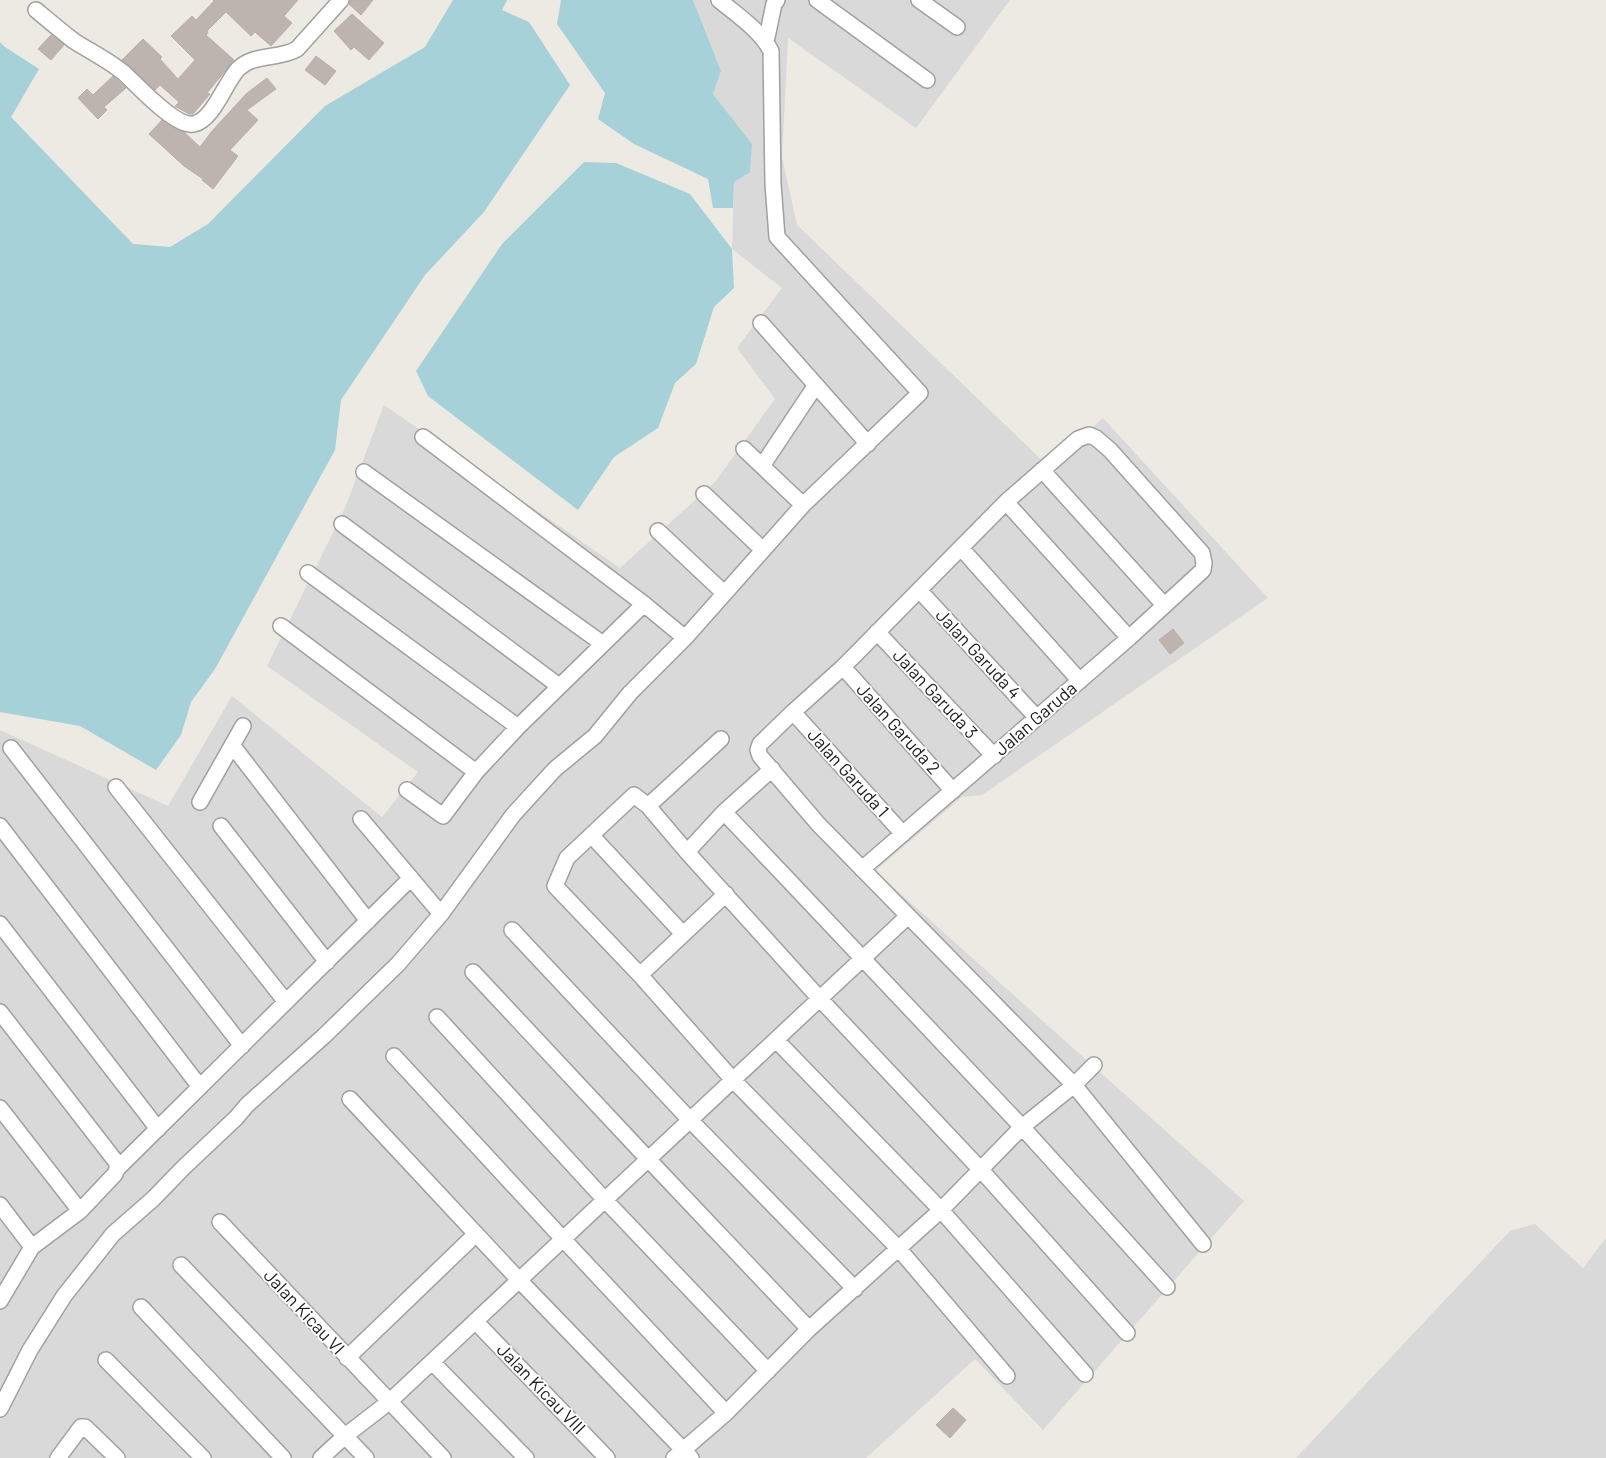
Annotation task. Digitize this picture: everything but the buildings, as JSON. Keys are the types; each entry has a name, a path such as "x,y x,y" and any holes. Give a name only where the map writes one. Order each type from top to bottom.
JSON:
{"street":[{"path":"36,10 73,40 124,74 148,98 186,125 201,121 208,114 236,71 244,63 252,59 289,53 297,48 341,0"},
{"path":"0,1408 30,1350 64,1296 113,1234 153,1199 248,1105 324,1036 398,964 442,914 513,815 555,769 595,736 630,693 685,638 803,504 920,393 777,237 773,184 771,51 761,37 718,0"},
{"path":"761,37 777,0"},
{"path":"817,0 927,80"},
{"path":"919,0 958,27"},
{"path":"761,323 868,444"},
{"path":"762,466 816,385"},
{"name":"Jalan Garuda","path":"862,869 1080,681 1203,570 1202,553 1110,450 1096,438 1089,435 1078,439 1042,470"},
{"path":"423,437 644,604 685,638"},
{"path":"744,449 803,504"},
{"path":"1164,605 1042,470 1006,502 843,667 760,744 758,750 760,756 819,825 1074,1085 1203,1244"},
{"path":"364,472 603,644"},
{"path":"704,494 763,550"},
{"path":"1006,502 1129,638"},
{"path":"342,524 559,686"},
{"path":"658,531 724,593"},
{"path":"961,548 1080,681"},
{"path":"308,573 518,727"},
{"name":"Jalan Garuda 4","path":"919,590 1037,718"},
{"path":"407,790 443,816 476,772 518,727 644,604"},
{"path":"281,626 476,772"},
{"name":"Jalan Garuda 3","path":"877,632 994,756"},
{"name":"Jalan Garuda 2","path":"843,667 953,790"},
{"name":"Jalan Garuda 1","path":"793,712 903,834"},
{"path":"200,802 243,726"},
{"path":"648,806 721,740"},
{"path":"232,745 368,921"},
{"path":"11,748 242,1046"},
{"path":"687,852 724,812 772,768"},
{"path":"116,787 286,1002"},
{"path":"1007,1376 899,1249 733,1080 640,976 555,886 567,858 634,796 648,806 820,999 981,1170 1127,1333"},
{"path":"724,812 1022,1127 1167,1287"},
{"path":"361,818 442,914"},
{"path":"0,826 200,1087"},
{"path":"221,826 327,962"},
{"path":"592,836 684,934"},
{"path":"117,1169 411,878"},
{"path":"640,976 726,894"},
{"path":"321,1458 345,1436 389,1402 908,916"},
{"path":"0,924 158,1129"},
{"path":"512,930 690,1120 855,1289"},
{"path":"473,972 809,1329"},
{"path":"0,1012 118,1163 115,1174 80,1211 32,1247 0,1301"},
{"path":"437,1018 605,1200 768,1371"},
{"path":"776,1040 941,1210 1085,1374"},
{"path":"394,1056 726,1413"},
{"path":"350,1099 683,1455 809,1329 941,1210 1022,1127 1074,1085 1094,1065"},
{"path":"0,1108 80,1211"},
{"path":"0,1205 32,1247"},
{"name":"Jalan Kicau VI","path":"220,1222 443,1458"},
{"path":"347,1358 476,1234"},
{"path":"181,1265 366,1458"},
{"path":"140,1307 283,1458"},
{"name":"Jalan Kicau VIII","path":"476,1321 607,1458"},
{"path":"106,1360 202,1458"},
{"path":"432,1362 526,1458"},
{"path":"58,1458 81,1427 88,1429 117,1458"}],"shaded area":[{"path":"693,0 1010,0 916,128 788,38 782,157 797,225 1049,467 1103,418 1268,598 982,795 962,797 875,871 1244,1201 1043,1430 975,1359 866,1458 0,1458 0,730 168,806 232,696 382,817 418,772 267,666 345,508 384,405 620,568 715,482 775,399 737,348 782,288 732,249 734,182 752,144 713,94 721,71"},
{"path":"1535,1224 1583,1268 1606,1238 1606,1458 1296,1458 1510,1231"}],"water":[{"path":"453,0 507,0 502,10 529,22 570,85 484,212 425,275 341,400 335,450 215,669 191,702 181,735 156,770 80,726 0,712 0,42 39,69 11,117 133,244 170,247 208,224 325,106 425,47"},
{"path":"561,0 693,0 721,71 713,94 752,144 750,172 734,182 733,208 713,208 708,179 634,144 598,119 605,93 557,24"},
{"path":"584,162 616,163 690,194 732,249 734,288 714,307 696,364 675,383 658,428 614,457 578,510 428,396 416,371 502,244"}]}
